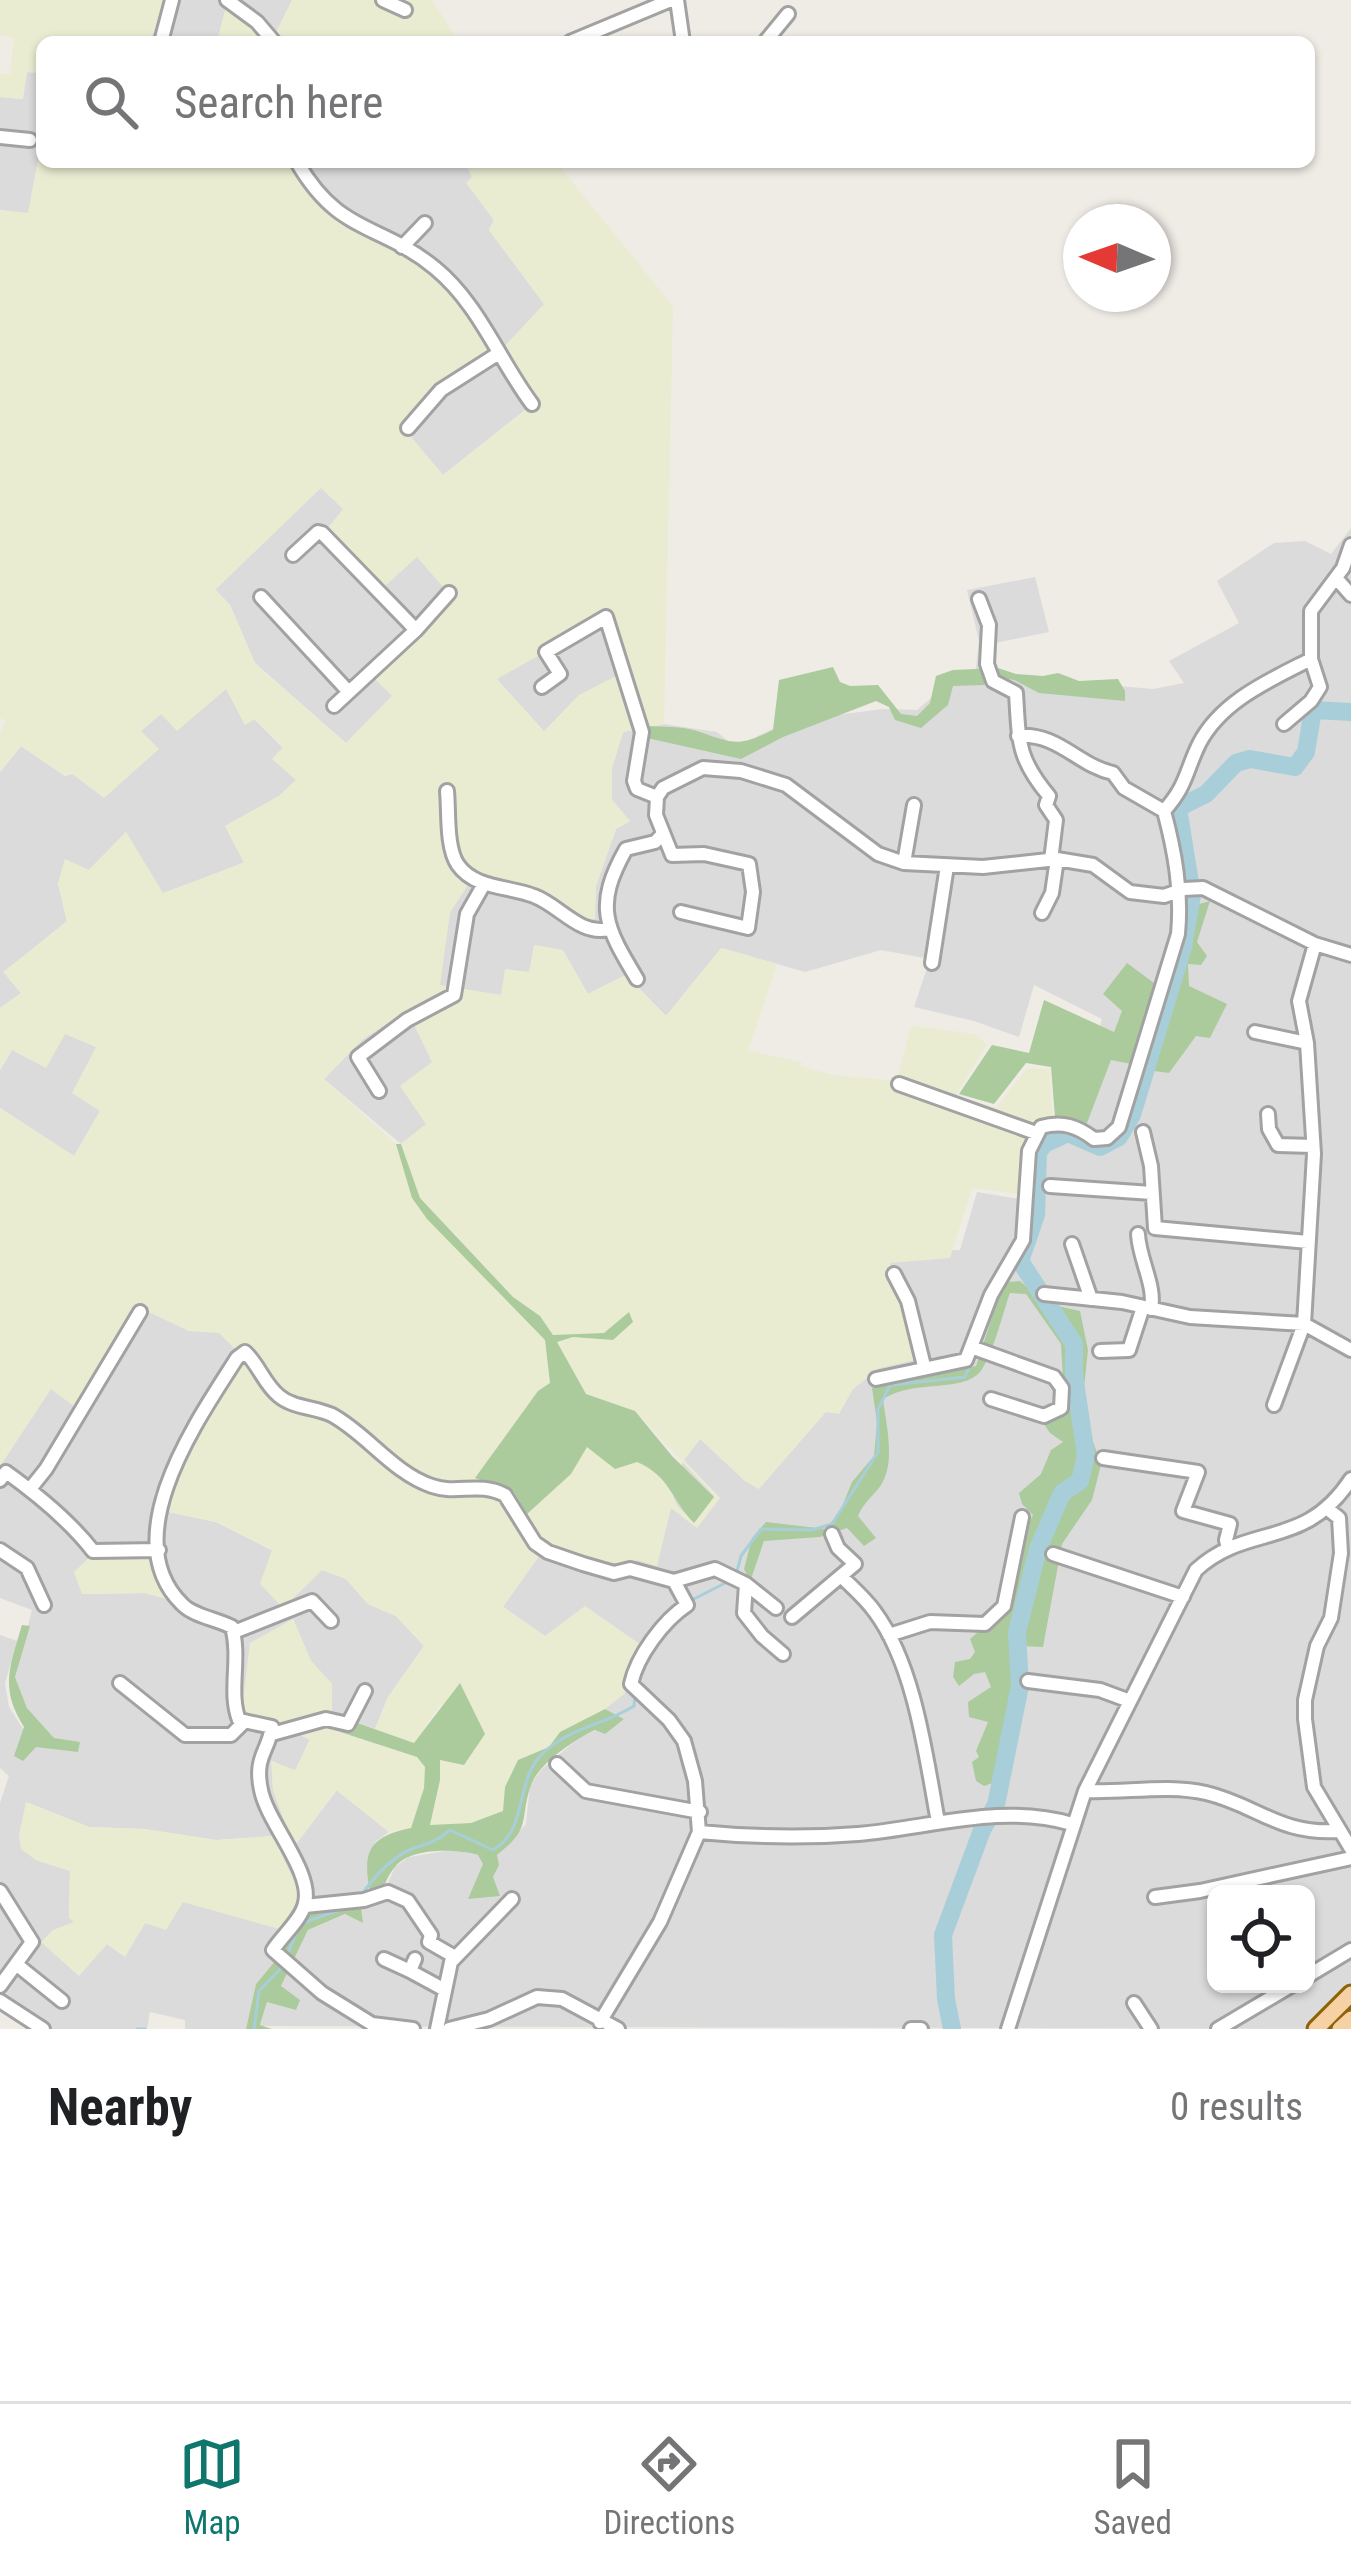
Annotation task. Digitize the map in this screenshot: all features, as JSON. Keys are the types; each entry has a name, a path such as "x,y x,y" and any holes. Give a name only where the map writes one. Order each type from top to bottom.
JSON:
{"main road":[{"path":"1316,2029 1351,1994"},
{"path":"1340,2029 1351,2019"}],"street":[{"path":"163,36 172,0"},
{"path":"226,0 269,36"},
{"path":"383,0 405,10"},
{"path":"585,36 674,0 682,36"},
{"path":"770,36 788,14"},
{"path":"0,137 29,140"},
{"path":"301,168 321,198 342,217 435,268 462,296 532,404"},
{"path":"402,247 425,223"},
{"path":"408,428 442,390 499,353"},
{"path":"293,555 317,532 322,533 416,630"},
{"path":"1284,724 1320,687 1311,658 1311,611 1336,578 1351,545"},
{"path":"1336,578 1351,595"},
{"path":"334,706 449,593"},
{"path":"261,597 347,691"},
{"path":"979,599 989,625 987,664 993,681 1016,693 1018,749 1028,772 1049,796 1046,805 1055,820 1052,893 1042,913"},
{"path":"542,687 560,674 546,652 606,617 642,732 634,781 637,789 657,796"},
{"path":"1164,811 1183,789 1211,725 1250,691 1311,658"},
{"path":"877,1379 966,1360 992,1295 1023,1240 1029,1151 1036,1133 1041,1127 1065,1125 1094,1139 1107,1138 1119,1127 1178,934 1180,890 1164,811 1124,788 1113,773 1095,769 1067,747 1033,734 1018,736"},
{"path":"682,912 748,928 753,892 749,864 704,854 672,855 662,835 657,796 663,788 703,768 764,776 786,785 878,854 904,863 983,867 1054,860 1093,865 1130,892 1164,896 1203,888 1315,944 1351,955"},
{"path":"447,791 455,861 484,884 539,898 587,930 608,929"},
{"path":"904,863 914,805"},
{"path":"637,980 608,929 609,879 626,849 655,842 662,835"},
{"path":"932,963 947,866"},
{"path":"379,1091 358,1057 407,1020 454,995 467,914 484,884"},
{"path":"1274,1405 1304,1324 1313,1146 1307,1043 1299,1001 1315,944"},
{"path":"1255,1032 1307,1043"},
{"path":"899,1084 1036,1133"},
{"path":"1268,1114 1269,1129 1278,1145 1313,1146"},
{"path":"1143,1132 1156,1228 1308,1242"},
{"path":"1050,1186 1152,1193"},
{"path":"1100,1351 1129,1350 1154,1300 1138,1252 1138,1234"},
{"path":"1072,1244 1090,1299"},
{"path":"894,1274 908,1301 924,1366"},
{"path":"1045,1294 1190,1317 1304,1324 1351,1351"},
{"path":"30,1490 140,1312"},
{"path":"971,1348 1054,1377 1062,1388 1061,1408 1044,1416 992,1400"},
{"path":"413,2029 372,2024 322,1993 273,1950 305,1906 300,1873 260,1789 259,1755 272,1727 239,1720 234,1708 238,1660 232,1627 186,1609 165,1580 159,1550 160,1512 168,1477 193,1427 244,1352 259,1364 268,1385 282,1400 332,1416 427,1485 446,1490 474,1485 505,1495 535,1543 548,1552 614,1574 631,1569 674,1581 716,1569 746,1584 776,1608"},
{"path":"1103,1457 1198,1472 1183,1511 1230,1524 1228,1549"},
{"path":"0,1480 6,1472 30,1490 93,1551 159,1550"},
{"path":"1008,2029 1085,1791 1196,1570 1210,1557 1292,1529 1329,1510 1351,1479"},
{"path":"1155,1897 1351,1854 1314,1787 1305,1700 1317,1646 1331,1618 1346,1530 1329,1510"},
{"path":"889,1635 930,1622 985,1624 1004,1606 1022,1517"},
{"path":"791,1617 854,1564 838,1549 832,1534"},
{"path":"0,1550 27,1568 44,1605"},
{"path":"1053,1554 1183,1597"},
{"path":"842,1577 874,1610 889,1635 917,1717 938,1822"},
{"path":"600,2022 660,1922 699,1832 700,1812 684,1742 669,1720 631,1684 635,1666 675,1613 687,1605 674,1581"},
{"path":"746,1584 744,1612 783,1654"},
{"path":"234,1632 312,1601 332,1621"},
{"path":"1028,1681 1100,1690 1127,1700"},
{"path":"120,1683 185,1735 231,1735 245,1721"},
{"path":"272,1734 326,1719 348,1724 365,1691"},
{"path":"557,1764 586,1791 700,1812"},
{"path":"1085,1791 1206,1793 1270,1822 1339,1831"},
{"path":"699,1832 728,1836 858,1834 938,1822 1046,1816 1072,1824"},
{"path":"0,1891 32,1942 0,1986"},
{"path":"305,1906 364,1900 388,1892 408,1901 431,1935 429,1942 454,1957"},
{"path":"437,2029 454,1957 512,1899"},
{"path":"1315,1971 1351,1950"},
{"path":"384,1959 412,1965 445,1990"},
{"path":"16,1964 62,2001"},
{"path":"1218,2029 1279,1993"},
{"path":"449,2029 489,2019 536,1997 562,1999 618,2029"},
{"path":"0,2001 43,2029"},
{"path":"1134,2002 1151,2029"},
{"path":"11,2029 20,2015"},
{"path":"911,2029 921,2029"}],"shaded area":[{"path":"164,0 292,0 275,36 227,4 219,36 152,36"},
{"path":"27,72 36,73 37,168 28,214 0,210 0,97 22,99"},
{"path":"297,168 468,168 472,177 467,183 494,220 489,230 544,304 535,402 443,475 401,427 435,390 406,255 347,229"},
{"path":"321,487 344,509 327,530 384,586 417,556 452,596 413,643 372,676 393,695 346,743 255,663 230,605 215,589"},
{"path":"1351,528 1351,2029 260,2026 267,2002 296,2009 281,1986 308,1930 346,1914 361,1922 361,1908 287,1930 275,1961 256,1984 246,2029 185,2029 185,2020 150,2012 147,2029 51,2029 0,1993 0,1803 9,1776 0,1768 0,1635 17,1641 5,1683 9,1707 35,1747 54,1738 27,1708 15,1677 32,1610 0,1598 0,1466 51,1388 78,1409 143,1309 189,1331 219,1332 235,1349 188,1422 154,1509 216,1522 273,1551 283,1607 322,1570 346,1579 368,1604 396,1616 424,1646 388,1697 375,1729 332,1714 332,1684 311,1661 293,1619 279,1738 298,1734 310,1739 295,1771 272,1761 273,1790 287,1828 274,1836 216,1840 144,1829 89,1827 26,1802 36,1860 70,1871 69,1917 124,1956 145,1923 183,1901 284,1860 337,1790 389,1832 375,1842 387,1885 395,1867 409,1857 451,1850 479,1855 493,1877 497,1855 526,1824 530,1785 580,1737 624,1719 605,1709 631,1683 545,1636 502,1606 547,1545 607,1567 637,1560 671,1507 683,1460 701,1438 745,1481 801,1405 853,1389 879,1368 913,1360 879,1252 960,1250 977,1192 1032,1201 1036,1154 1030,1139 1037,1127 1074,1123 1102,1019 1034,985 1019,1037 914,1007 930,959 881,950 805,972 722,948 666,1016 626,975 588,994 563,951 534,946 529,973 501,995 439,986 450,912 469,883 502,879 539,891 580,919 594,919 596,886 616,829 630,821 612,800 612,768 623,732 664,724 717,732 735,747 783,724 883,709 917,710 943,688 975,675 979,641 967,590 1035,577 1049,632 995,643 988,675 1153,689 1184,683 1169,661 1239,623 1217,581 1274,543 1305,541 1331,554","holes":["151,1551 167,1599 145,1593 82,1594"]},
{"path":"606,617 623,673 580,695 544,732 496,679"},
{"path":"227,688 245,724 254,719 283,748 296,780 279,796 225,826 245,862 162,894 126,832 89,870 58,883 67,921 4,972 21,993 0,1008 0,772 21,746 65,776 158,749 140,731 162,713 177,730"},
{"path":"408,1010 433,1063 426,1125 401,1144 324,1079 363,1039"},
{"path":"64,1033 96,1047 100,1111 74,1156 0,1108 0,1070 12,1050"}],"green space":[{"path":"0,0 164,0 152,36 36,36 36,73 27,72 23,99 0,97 0,74 10,74 14,38 0,35"},
{"path":"292,0 432,0 455,36 274,36"},
{"path":"227,3 270,36 219,36"},
{"path":"37,168 297,168 327,212 347,229 406,255 428,273 462,307 492,353 435,390 402,426 443,475 535,403 502,349 544,304 489,230 494,220 466,183 472,177 468,168 561,168 673,306 664,724 623,732 612,768 612,800 630,821 616,829 596,886 595,919 581,919 539,891 503,879 469,883 450,912 440,985 501,995 505,969 529,972 535,945 563,950 588,994 626,975 666,1016 721,948 777,964 748,1051 802,1062 800,1066 833,1075 897,1081 911,1026 975,1034 987,1045 955,1096 996,1108 1027,1068 1049,1069 1053,1120 1037,1128 1021,1194 972,1188 950,1258 890,1263 912,1328 914,1360 879,1368 853,1389 839,1414 826,1412 759,1489 700,1439 684,1460 720,1498 697,1528 671,1508 657,1566 637,1560 607,1567 547,1545 503,1607 545,1636 585,1606 644,1647 624,1694 560,1732 550,1746 518,1760 505,1787 503,1811 471,1823 429,1825 440,1780 441,1703 414,1744 375,1729 388,1697 424,1646 396,1616 368,1604 346,1579 322,1570 283,1608 260,1584 272,1550 216,1522 154,1509 154,1494 188,1422 235,1349 219,1333 189,1331 143,1309 79,1410 51,1389 0,1466 0,1108 74,1156 100,1111 72,1093 96,1047 65,1034 46,1068 12,1050 0,1070 0,1008 21,993 3,972 67,922 58,883 65,859 89,870 126,832 163,893 244,863 225,826 279,796 296,780 272,759 283,747 255,719 245,725 226,689 177,731 161,714 141,731 159,749 104,798 71,773 65,776 21,746 0,772 0,733 6,721 0,718 0,210 28,213","holes":["321,488 343,509 327,529 385,586 417,557 451,596 413,643 372,676 392,696 346,743 255,664 230,605 215,590","605,618 622,673 579,695 544,731 497,679","407,1010 432,1062 400,1086 426,1124 401,1144 420,1198 554,1335 605,1333 628,1313 613,1340 573,1337 556,1341 586,1394 635,1411 714,1496 695,1522 678,1507 661,1473 637,1462 615,1468 587,1447 571,1474 528,1513 515,1492 550,1383 545,1340 412,1197 396,1144 324,1079 363,1039"]},
{"path":"833,667 840,682 878,685 901,714 917,716 930,703 936,676 953,670 998,668 1016,674 1058,673 1079,681 1118,679 1125,701 1039,693 1014,680 988,675 984,685 953,686 948,705 921,728 895,720 889,707 876,701 783,737 741,759 647,738 647,726 685,728 735,742 761,736 773,730 779,680"},
{"path":"1210,901 1197,942 1207,956 1201,965 1188,964 1189,986 1227,1004 1210,1038 1196,1036 1169,1073 1154,1071 1142,1104 1133,1093 1141,1066 1111,1060 1087,1123 1055,1117 1051,1067 1026,1063 994,1104 959,1094 992,1045 1029,1053 1044,1000 1114,1032 1122,1011 1103,994 1127,963 1154,983 1185,908"},
{"path":"396,1144 401,1144 420,1198 513,1297 540,1316 553,1335 604,1333 629,1312 633,1322 613,1340 573,1337 557,1342 586,1394 635,1411 714,1497 694,1523 648,1468 637,1462 615,1469 587,1447 571,1474 527,1514 514,1492 475,1478 538,1391 550,1383 545,1340 427,1219 412,1198"},
{"path":"1020,1281 1044,1303 1080,1311 1088,1350 1084,1388 1088,1427 1101,1465 1092,1500 1062,1544 1043,1647 1020,1646 1020,1615 1013,1710 999,1781 984,1786 976,1781 972,1762 979,1757 976,1751 988,1722 969,1717 968,1702 991,1687 985,1672 959,1686 953,1677 955,1662 970,1659 975,1652 970,1639 978,1632 974,1626 1003,1608 1021,1538 1033,1515 1019,1493 1041,1474 1051,1450 1063,1442 1050,1433 1036,1412 1055,1401 1053,1386 1059,1374 1063,1380 1061,1344 1026,1294 1010,1293 989,1356 972,1378 909,1389 883,1399 889,1443 886,1476 858,1516 876,1538 864,1546 847,1528 820,1537 764,1541 750,1582 744,1569 752,1538 766,1522 826,1529 841,1509 852,1482 874,1456 877,1422 872,1388 889,1375 912,1379 976,1366 999,1296 1008,1282"},
{"path":"152,1551 168,1599 145,1593 82,1594 74,1572 90,1557"},
{"path":"293,1619 311,1661 332,1684 332,1714 281,1728 246,1716 243,1700 250,1643"},
{"path":"22,1625 30,1626 15,1677 27,1708 54,1738 80,1742 78,1752 36,1747 23,1761 14,1756 24,1727 12,1701 9,1678"},
{"path":"460,1683 485,1734 464,1765 440,1760 430,1825 471,1823 503,1811 505,1787 518,1760 549,1747 560,1732 605,1709 624,1719 605,1734 595,1730 567,1746 534,1779 520,1831 497,1855 499,1865 493,1877 500,1896 468,1899 483,1864 478,1855 446,1851 402,1860 371,1897 367,1869 371,1850 385,1837 411,1828 424,1788 425,1767 417,1757 334,1730 322,1727 278,1738 281,1728 332,1714 414,1743"},
{"path":"322,1727 417,1757 425,1767 424,1788 411,1828 389,1832 336,1790 284,1860 301,1893 283,1930 183,1902 166,1930 145,1923 125,1957 107,1944 79,1976 41,1942 53,1930 74,1922 69,1918 70,1871 36,1860 21,1849 26,1802 89,1827 144,1829 216,1840 274,1836 287,1828 273,1790 271,1761 295,1770 310,1740 298,1734"},
{"path":"313,1908 361,1908 363,1923 345,1914 308,1930 281,1986 300,2000 296,2010 267,2002 260,2025 272,2029 246,2029 256,1984 275,1961 287,1930"}],"waterway":[{"path":"952,2029 943,1935 996,1805 1020,1686 1017,1632 1038,1549 1062,1493 1080,1481 1086,1455 1074,1344 1020,1261 1036,1215 1038,1153 1044,1144 1068,1133 1100,1147 1119,1137 1132,1115 1183,947 1192,895 1178,808 1206,794 1236,763 1250,759 1295,767 1306,752 1313,710 1351,712"},
{"path":"1005,1282 1020,1261"},
{"path":"737,1571 741,1556 761,1529 812,1530 832,1524 878,1452 878,1409 890,1385 965,1377 976,1351"},
{"path":"692,1600 727,1582"},
{"path":"360,1897 398,1857 450,1830 493,1850 512,1830 528,1777 543,1753 565,1737 634,1706 635,1695"},
{"path":"302,1923 349,1907"},
{"path":"288,1954 297,1930"},
{"path":"254,2029 259,1991 285,1964"},
{"path":"137,2029 145,2029"}]}
